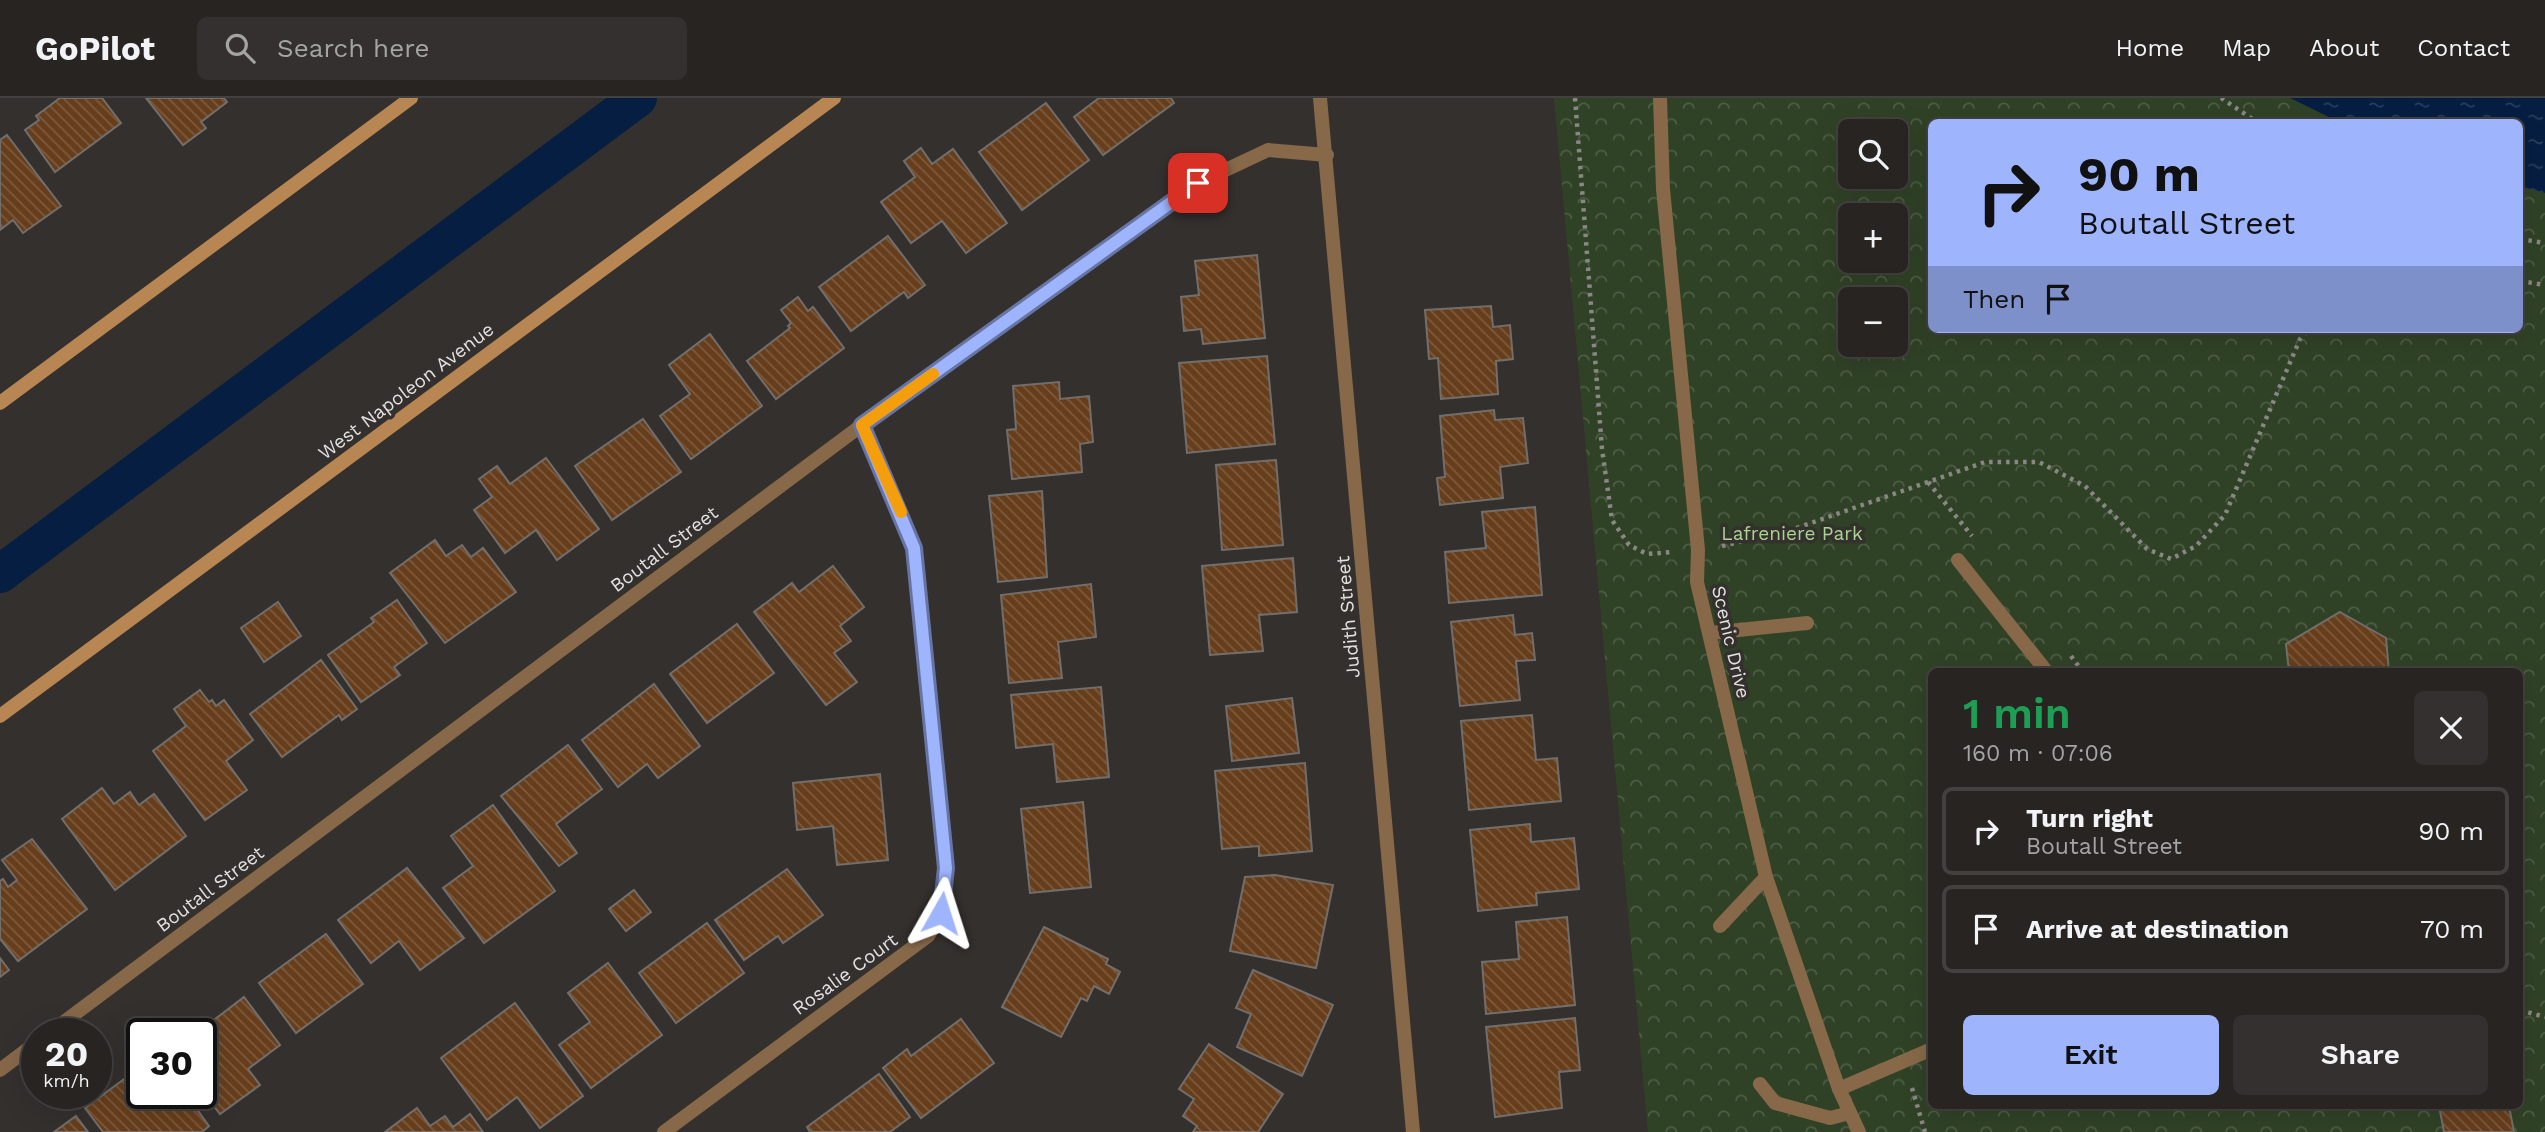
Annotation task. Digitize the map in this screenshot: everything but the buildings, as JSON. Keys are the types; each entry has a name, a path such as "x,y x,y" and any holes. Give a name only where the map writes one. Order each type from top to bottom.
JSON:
{"main road":[{"path":"0,403 411,98"},
{"name":"West Napoleon Avenue","path":"0,716 834,98"}],"street":[{"name":"Judith Street","path":"1320,98 1413,1132"},
{"name":"Scenic Drive","path":"1660,98 1663,189 1698,550 1697,582 1766,877 1839,1089 1859,1132"},
{"name":"Boutall Street","path":"69,1018 862,425 1198,183 1268,150 1327,155"},
{"name":"Rosalie Court","path":"664,1132 928,936 941,913 946,868 914,548 862,425"},
{"path":"1958,560 2044,668"},
{"path":"1710,633 1807,623"},
{"path":"1720,926 1766,877"},
{"path":"1839,1089 1928,1051"},
{"path":"0,1070 21,1054"},
{"path":"1760,1084 1775,1103 1830,1118 1850,1113"}],"path":[{"path":"1575,98 1602,449 1612,520 1629,545 1647,554 1698,550 1791,530 1985,462 2039,462 2085,486 2147,549 2171,559 2196,547 2225,515 2300,339 2305,333"},
{"path":"2221,98 2252,119"},
{"path":"2523,239 2545,243"},
{"path":"2523,281 2545,285"},
{"path":"2523,1011 2545,1017"},
{"path":"1921,1085 1910,1088 1926,1132"}],"green space":[{"name":"Lafreniere Park","path":"1554,98 2545,98 2545,1132 1648,1132"}],"water":[{"path":"2290,98 2545,98 2545,193 2523,187 2523,119 2333,119"}],"waterway":[{"path":"0,574 638,98"}],"slow traffic":[{"path":"901,512 862,425 933,374"}],"route":[{"path":"941,913 946,868 914,548 904,518 862,425 1198,183"}]}
